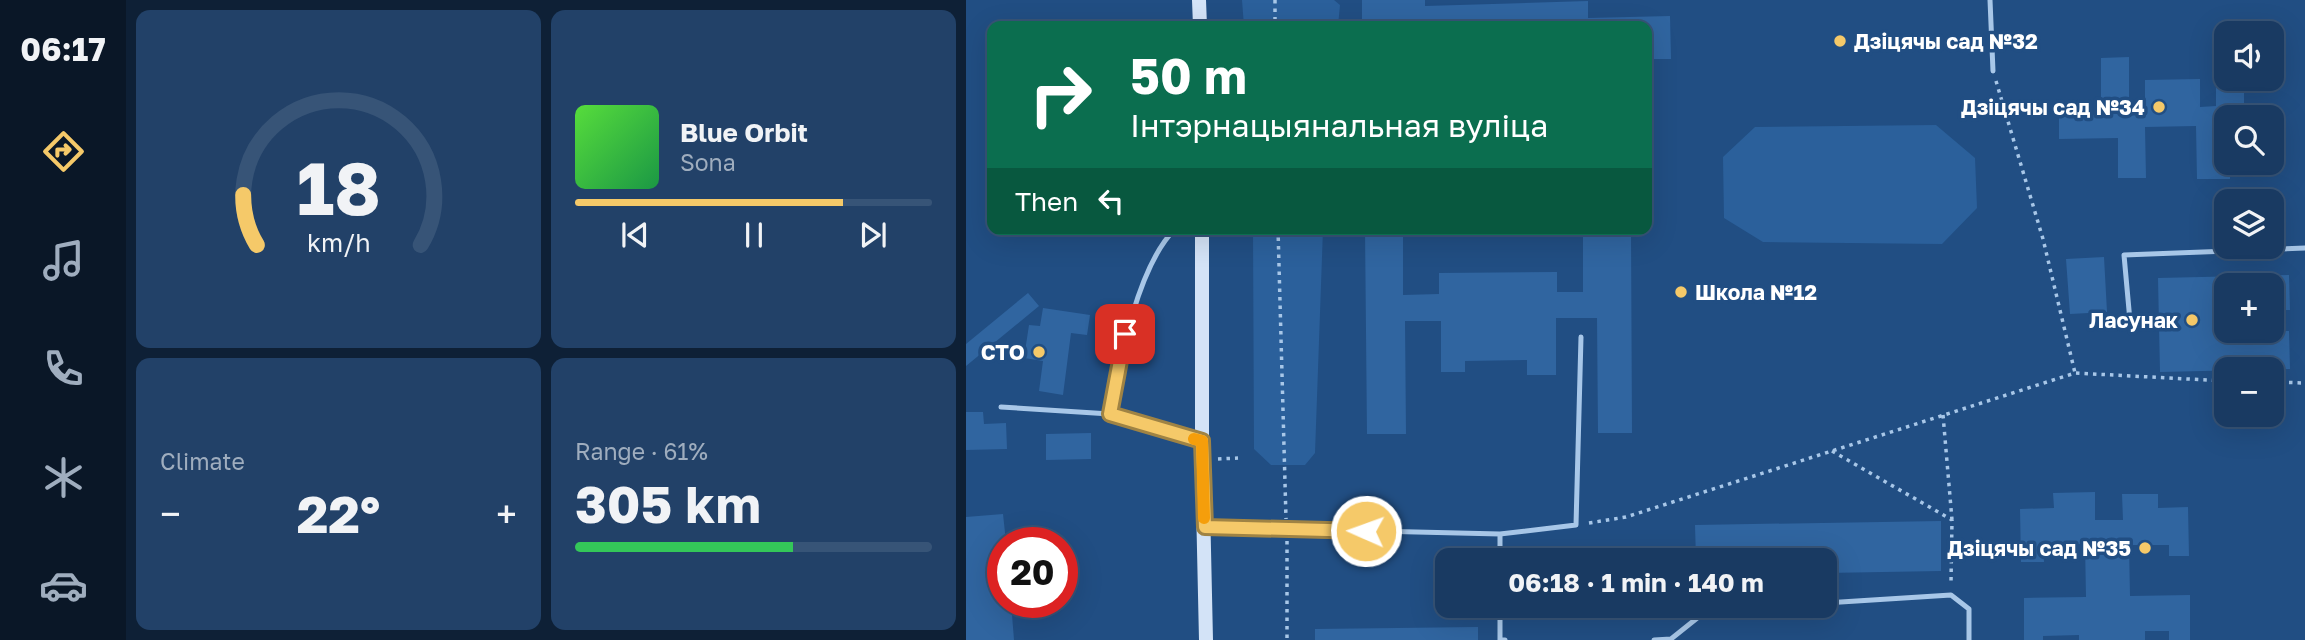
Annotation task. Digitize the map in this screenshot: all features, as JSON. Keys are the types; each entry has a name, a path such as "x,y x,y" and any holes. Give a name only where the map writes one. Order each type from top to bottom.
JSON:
{"main road":[{"path":"1199,0 1200,21"},
{"path":"1202,235 1206,640"}],"lane":[{"path":"1990,0 1993,71"},
{"path":"1110,414 1125,334 1162,242 1169,235"},
{"path":"2130,321 2124,256 2305,248"},
{"path":"1205,527 1500,534 1576,525 1581,337"},
{"path":"1001,407 1110,414 1202,441"},
{"path":"1500,534 1500,548"},
{"path":"1837,602 1951,595 1969,609 1969,640"},
{"path":"1500,618 1500,640 1505,640"},
{"path":"1654,640 1671,639 1697,618"}],"path":[{"path":"1275,0 1275,21"},
{"path":"1993,71 2043,239 2075,373"},
{"path":"1278,235 1287,640"},
{"path":"1576,525 1626,517 2075,373 2214,380"},
{"path":"2284,382 2305,383"},
{"path":"1942,415 1952,520 1951,595"},
{"path":"1832,451 1952,520"}],"shaded area":[{"path":"1242,0 1334,0 1340,5 1338,21 1244,21"},
{"path":"1936,125 1975,158 1977,208 1942,244 1763,242 1724,218 1723,157 1755,127"},
{"path":"1253,235 1323,235 1315,453 1305,465 1271,465 1254,449"}],"building":[{"path":"1362,0 1425,0 1425,6 1588,1 1588,18 1670,16 1671,59 1652,59 1652,21 1362,21"},
{"path":"2129,57 2129,105 2145,105 2145,80 2200,79 2200,107 2214,106 2214,175 2230,175 2230,179 2197,179 2196,126 2145,127 2146,178 2118,178 2118,138 2059,139 2059,115 2101,115 2101,58"},
{"path":"2216,91 2244,91 2244,105 2216,105"},
{"path":"1365,235 1403,235 1403,295 1439,294 1439,273 1557,272 1557,292 1583,292 1583,235 1631,235 1632,433 1598,433 1597,318 1556,318 1556,375 1527,375 1527,360 1465,361 1465,372 1441,372 1441,321 1405,321 1406,434 1367,434"},
{"path":"2104,257 2107,312 2070,314 2066,259"},
{"name":"Ласунак","path":"2284,275 2289,275 2290,310 2284,310"},
{"name":"Ласунак","path":"2214,277 2214,343 2284,343 2284,331 2289,331 2290,369 2284,369 2284,357 2214,357 2214,371 2160,372 2158,278"},
{"path":"1028,293 1039,306 966,366 966,344"},
{"path":"1043,308 1090,315 1087,335 1071,333 1063,395 1039,391 1043,361 1024,358 1029,325 1040,326"},
{"path":"966,412 983,412 984,424 1006,423 1007,449 966,450"},
{"path":"1091,433 1091,459 1046,460 1046,434"},
{"path":"2095,492 2095,520 2123,520 2122,494 2158,494 2158,508 2188,507 2189,556 2169,556 2169,545 2129,545 2130,596 2190,595 2190,640 2169,640 2169,631 2145,631 2145,640 2079,640 2079,635 2043,636 2043,640 2024,640 2024,598 2086,597 2085,544 2043,545 2044,562 2021,562 2020,509 2054,508 2053,493"},
{"path":"1003,514 1004,527 987,527 987,618 1012,618 1014,640 966,640 966,517"},
{"path":"1941,521 1941,571 1837,573 1837,548 1696,548 1695,525"},
{"path":"1478,627 1478,640 1315,640 1315,629"}],"slow traffic":[{"path":"1194,439 1202,441 1204,518"}],"place":[{"name":"Дзіцячы сад №32","path":"1840,41"},
{"name":"Дзіцячы сад №34","path":"2159,107"},
{"name":"Школа №12","path":"1681,292"},
{"name":"Ласунак","path":"2192,320"},
{"name":"СТО","path":"1039,352"},
{"name":"Дзіцячы сад №35","path":"2145,548"}],"route":[{"path":"1125,334 1110,414 1202,441 1205,527 1366,531"}]}
